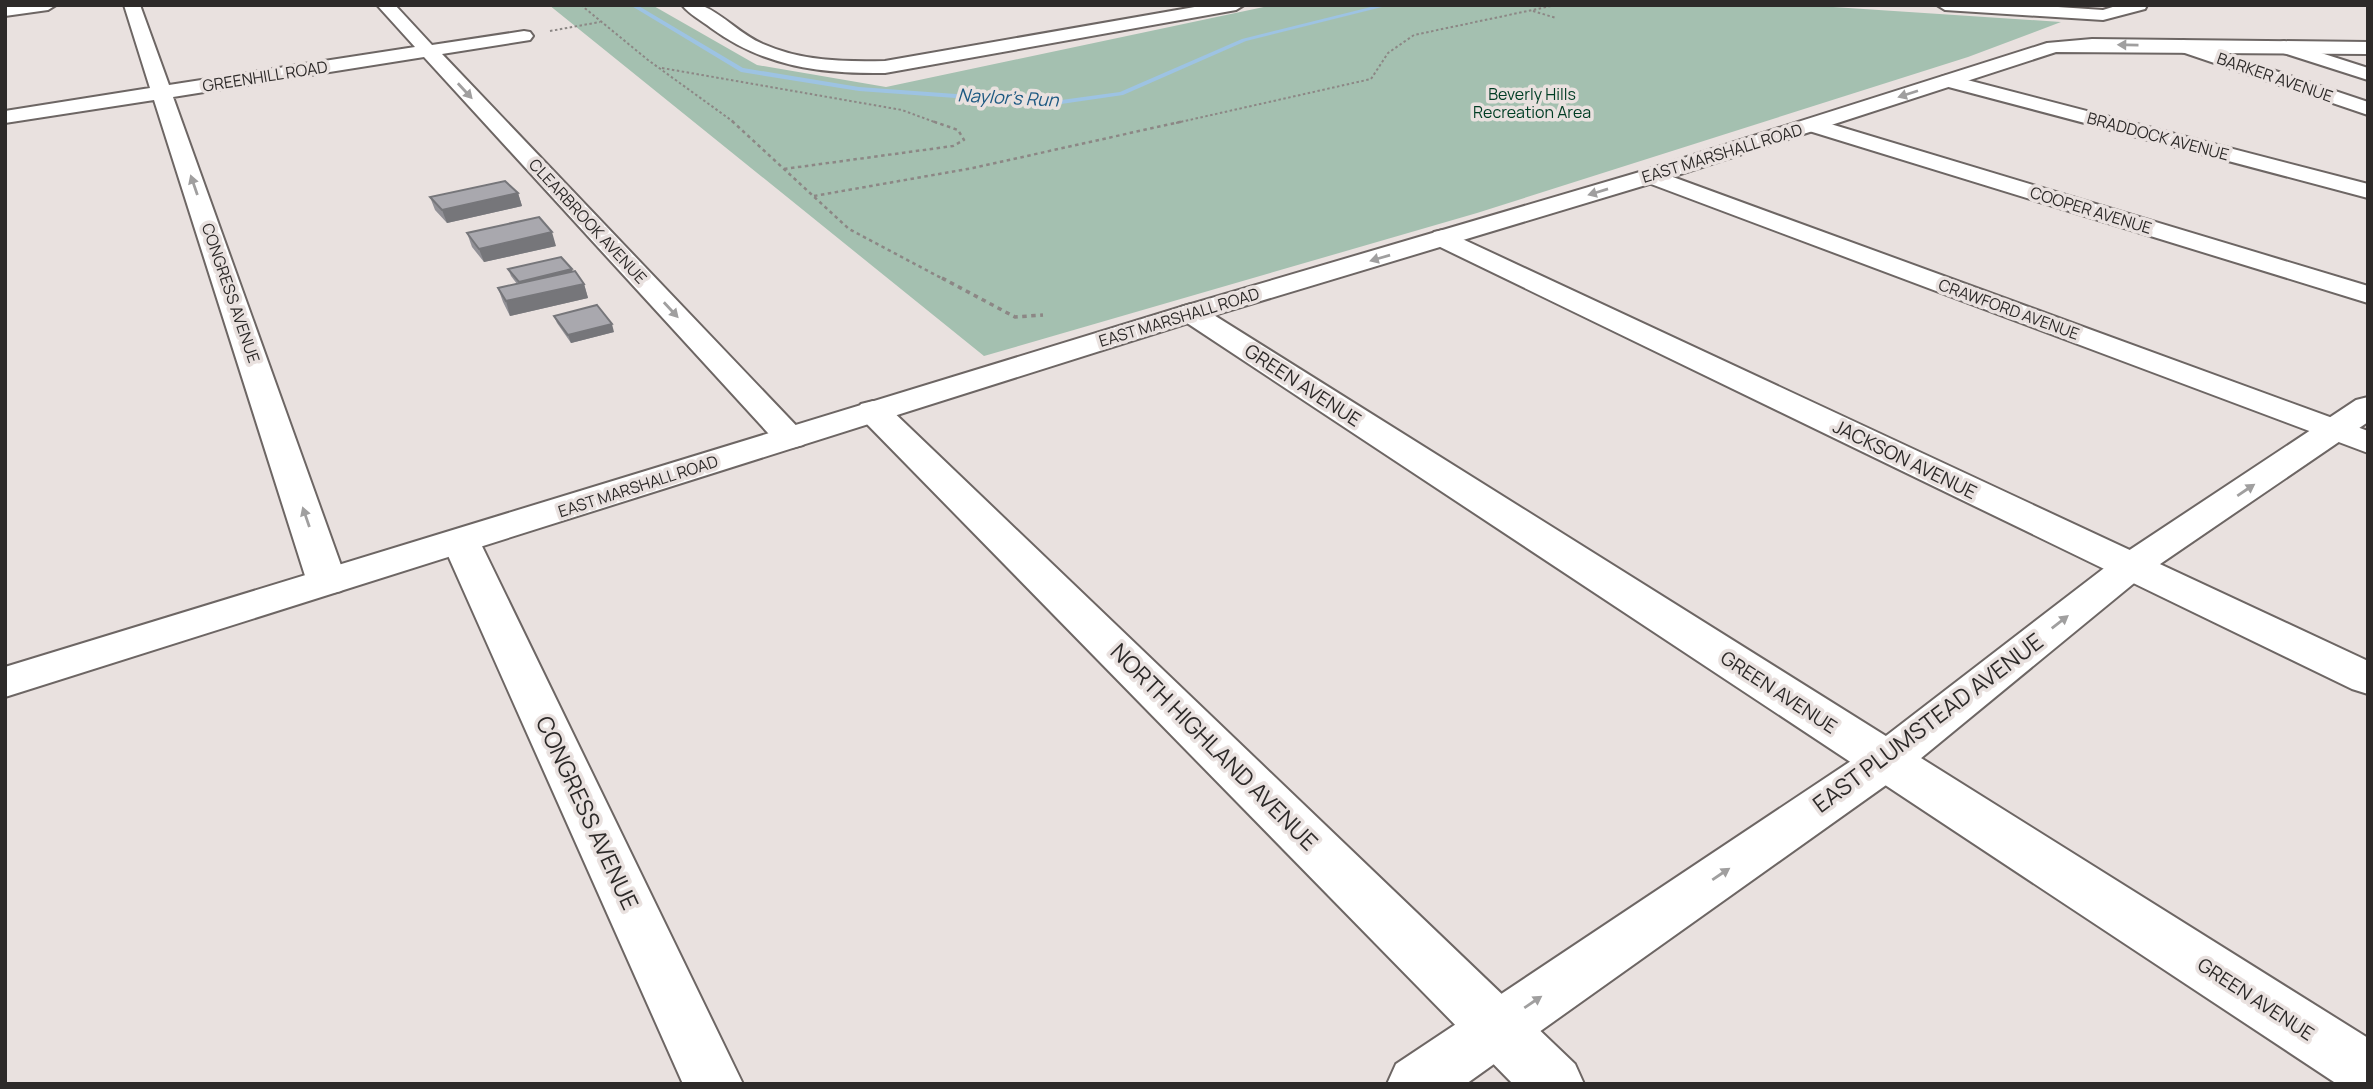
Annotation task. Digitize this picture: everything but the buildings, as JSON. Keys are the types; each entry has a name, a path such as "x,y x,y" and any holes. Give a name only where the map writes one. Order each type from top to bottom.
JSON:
{"street":[{"path":"5,11 48,5"},
{"name":"CONGRESS AVENUE","path":"132,5 327,582"},
{"name":"CLEARBROOK AVENUE","path":"385,5 791,438"},
{"path":"690,5 756,48 790,61 828,68 885,67 1236,5"},
{"path":"1945,5 2103,15 2139,5"},
{"name":"GREENHILL ROAD","path":"5,117 524,36"},
{"name":"EAST MARSHALL ROAD","path":"5,682 1191,313 1651,176 2062,46 2368,48"},
{"name":"BARKER AVENUE","path":"2183,46 2368,109"},
{"path":"2284,47 2368,74"},
{"name":"BRADDOCK AVENUE","path":"1948,81 2368,191"},
{"name":"COOPER AVENUE","path":"1814,125 2368,295"},
{"name":"CRAWFORD AVENUE","path":"1651,176 2357,427"},
{"name":"JACKSON AVENUE","path":"1443,238 2368,679"},
{"name":"GREEN AVENUE","path":"1191,313 2368,1071"},
{"name":"NORTH HIGHLAND AVENUE","path":"873,411 1554,1084"},
{"name":"EAST PLUMSTEAD AVENUE","path":"1417,1084 1886,761 2130,566 2357,427"},
{"name":"CONGRESS AVENUE","path":"461,542 713,1084"}],"path":[{"path":"581,5 658,67 734,122 849,229 1014,317 1043,315"},
{"path":"814,196 973,168 1371,79 1388,53 1414,35 1556,5"},
{"path":"1530,10 1556,18"},
{"path":"524,36 601,22"},
{"path":"658,67 902,110 958,130 964,140 953,146 785,169"}],"green space":[{"name":"Beverly Hills Recreation Area","path":"549,5 652,5 757,65 886,87 1273,5 1803,5 2061,22 1968,57 1477,213 984,356"}],"waterway":[{"name":"Naylor's Run","path":"633,5 741,70 859,89 1054,103 1121,94 1244,40 1387,5"}]}
